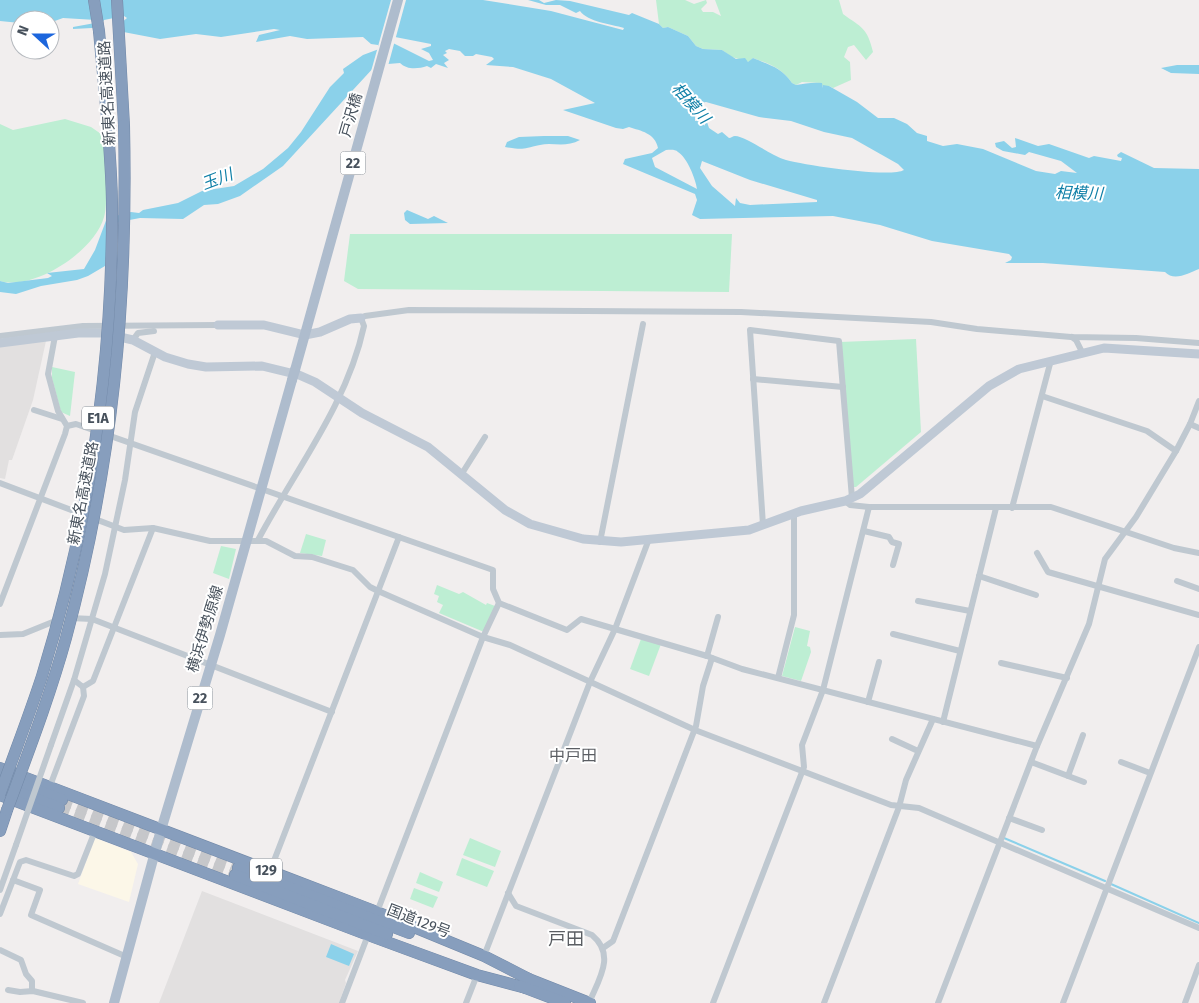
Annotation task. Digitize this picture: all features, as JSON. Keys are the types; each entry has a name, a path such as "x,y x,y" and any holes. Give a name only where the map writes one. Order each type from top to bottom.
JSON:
{"highway":[{"name":"新東名高速道路","path":"0,794 42,676 62,603 84,504 100,409 109,306 112,200 99,31 94,0"},
{"name":"新東名高速道路","path":"0,827 4,805 51,686 76,598 97,507 112,415 122,313 126,210 117,0"},
{"name":"129","path":"0,768 377,912 484,956 528,984"},
{"path":"0,776 60,804 0,785"},
{"name":"129","path":"0,794 368,935 476,974 528,984"},
{"path":"0,831 4,805 41,810"},
{"name":"国道129号","path":"236,872 528,984 590,1003"},
{"name":"国道129号","path":"528,984 566,1003"}],"main road":[{"name":"戸沢橋","path":"306,330 398,0"},
{"name":"横浜伊勢原線","path":"114,1003 161,830 246,543 306,330"}],"street":[{"path":"0,336 83,326 264,325 320,332 350,319 409,310 717,311 931,322 991,331 1199,343"},
{"path":"258,540 339,399 356,359 364,326 363,317"},
{"path":"600,542 643,324"},
{"path":"132,340 142,331 196,329 218,325"},
{"path":"763,525 750,330 839,341 848,500 850,505 869,507 1051,507 1174,548 1199,553"},
{"path":"0,343 55,336 102,333 132,340 173,360 206,367 255,366 278,370 308,379 339,399 428,447 489,499 517,517 546,529 600,542 649,540 749,530 794,513 848,500 860,494 988,386 1019,369 1104,348 1199,354"},
{"path":"0,604 66,426 53,396 48,374 55,336"},
{"path":"1071,337 1076,340 1082,352"},
{"path":"0,890 74,680 92,619 116,528 135,412 155,352"},
{"path":"1012,508 1051,360"},
{"path":"753,379 843,387"},
{"path":"1042,396 1147,431 1176,451"},
{"path":"938,1003 1037,746 1089,624 1105,559 1136,517 1176,451 1199,401"},
{"path":"34,410 62,419"},
{"path":"66,426 76,424 493,570 493,589 499,603 567,630 581,619 709,657 742,669 1037,746"},
{"path":"1190,424 1199,428"},
{"path":"461,475 482,446 485,437"},
{"path":"0,483 124,530 153,528 210,542 246,543 258,540 271,543 294,556 312,557 353,570 370,587 378,591 483,638 510,645 695,730 899,807 919,808 1000,841 1199,928"},
{"path":"714,1003 803,771 805,764 802,745 823,690 869,507"},
{"path":"943,722 996,508"},
{"path":"778,678 794,615 794,513"},
{"path":"83,688 93,681 153,528"},
{"path":"864,531 888,537 892,542 901,544 892,565"},
{"path":"270,871 400,536"},
{"path":"484,956 590,682 615,629 649,540"},
{"path":"1037,553 1048,572 1199,615"},
{"path":"979,576 1036,595"},
{"path":"1182,581 1199,589"},
{"path":"918,601 970,611"},
{"path":"377,912 483,638 499,603"},
{"path":"604,948 613,941 695,730 718,617"},
{"path":"0,635 23,634 52,620 65,618 92,619 332,712"},
{"path":"897,637 960,651"},
{"path":"1062,1003 1199,649"},
{"path":"1001,663 1066,678"},
{"path":"868,702 876,664"},
{"path":"50,786 84,696 83,688 74,680"},
{"path":"824,1003 899,807 906,780 933,719"},
{"path":"1068,776 1080,738"},
{"path":"892,739 918,751"},
{"path":"1031,762 1084,782"},
{"path":"1124,765 1150,773"},
{"path":"1009,818 1030,828 1042,830"},
{"path":"0,914 20,862 24,860 71,876 78,874 96,831"},
{"path":"13,880 40,890 31,915 127,957"},
{"path":"508,894 516,906 592,935 604,948 604,965 590,1003"},
{"path":"342,1003 368,935"},
{"path":"0,950 21,960 26,974 32,981 32,991"},
{"path":"1185,1003 1199,965"},
{"path":"466,1003 476,974"},
{"path":"8,990 32,991 83,1003"}],"shaded area":[{"path":"46,341 33,400 12,460 9,460 5,479 0,478 0,346"},
{"path":"95,838 131,852 138,864 129,902 78,884"},
{"path":"202,891 358,951 345,980 346,983 339,1003 159,1003"}],"green space":[{"path":"656,0 685,0 694,4 706,0 707,3 701,9 703,12 713,12 721,16 715,0 839,0 843,14 866,33 873,52 866,60 854,45 848,47 844,57 850,62 851,80 833,88 829,86 824,89 821,83 802,82 796,85 780,70 766,63 753,58 749,62 732,57 722,50 703,49 696,46 688,36 668,27 663,28 659,24"},
{"path":"65,119 91,127 104,136 106,190 104,217 89,243 61,266 29,280 14,283 0,281 0,124 13,130"},
{"path":"350,234 732,234 729,292 358,289 344,281"},
{"path":"916,339 921,432 856,487 853,487 840,342"},
{"path":"52,367 75,372 70,416 61,412 52,378"},
{"path":"306,534 326,540 322,556 300,553"},
{"path":"221,546 236,549 229,579 213,573"},
{"path":"437,585 459,594 463,592 486,605 487,603 495,606 484,632 439,613 443,605 437,602 439,596 434,594"},
{"path":"795,627 810,631 807,646 810,647 811,652 801,681 782,676"},
{"path":"641,639 661,644 649,676 630,669"},
{"path":"470,838 501,851 495,867 463,855"},
{"path":"462,858 494,871 487,887 456,875"},
{"path":"420,872 443,882 439,892 416,883"},
{"path":"414,888 438,897 433,908 410,899"}],"water":[{"name":"相模川","path":"0,0 483,0 551,11 623,30 624,28 588,18 580,11 576,13 560,5 546,5 528,0 539,0 544,3 556,0 570,1 629,15 632,13 659,24 663,28 668,27 688,36 696,46 703,49 722,50 736,59 745,58 748,62 753,58 771,65 780,70 796,85 822,83 823,88 823,85 829,86 857,102 878,118 894,118 907,124 917,133 927,136 927,141 943,146 957,144 983,149 1036,171 1055,174 1061,171 1077,173 1061,161 1029,152 1025,155 1003,151 996,147 995,143 1004,141 1012,148 1016,147 1015,138 1038,146 1049,144 1089,158 1094,156 1121,161 1122,158 1117,155 1121,152 1154,168 1199,169 1199,269 1173,276 1165,272 1043,263 1005,263 1011,260 1012,257 1009,254 932,241 880,225 833,216 700,219 692,215 697,200 695,194 623,164 625,159 652,153 658,148 651,136 643,131 629,127 623,129 616,128 563,110 595,103 551,79 513,67 486,65 494,59 492,57 476,54 465,56 460,51 449,49 443,55 449,60 444,63 448,68 436,64 431,68 427,66 409,68 400,63 376,65 283,166 240,196 218,204 204,205 183,219 140,218 119,222 116,224 108,245 105,266 88,276 77,280 41,286 16,294 0,292 0,281 8,283 48,278 52,276 47,273 84,269 95,250 107,218 131,212 139,213 143,210 178,203 202,191 234,186 263,169 288,148 301,132 330,87 344,73 343,69 363,55 379,49 378,45 371,44 363,37 307,39 290,36 256,42 259,35 280,30 274,29 221,37 196,34 160,39 113,30 127,18 124,16 104,20 101,25 92,28 73,29 73,27 95,23 96,20 60,19 60,10 10,10 10,22 0,21","holes":["395,37 431,44 431,46 421,49 429,53 433,60 429,61 393,43","706,102 759,117 791,121 824,132 852,138 898,164 904,170 896,172 864,172 783,159 739,137 729,138 722,132 718,134 709,128 705,116 705,126 701,120 695,121 695,104","666,150 677,151 681,155 688,164 697,189 655,167 652,158","702,161 750,180 817,200 817,202 750,205 740,203 736,198 735,206 712,186 700,168"]},
{"path":"1177,65 1199,65 1199,74 1171,73 1161,68"},
{"path":"568,136 580,140 570,144 545,144 523,149 505,147 507,142 519,137"},
{"path":"407,210 428,219 434,216 448,223 410,224 405,220 404,213"},
{"path":"331,944 354,954 349,966 326,957"}],"pier":[{"path":"391,0 406,0 388,66 377,67 370,75"}],"waterway":[{"path":"1004,838 1105,881"},
{"path":"1111,884 1199,923"}],"tunnel":[{"path":"62,800 237,868"},
{"path":"59,808 235,875"}],"district":[{"name":"中戸田","path":"573,755"},
{"name":"戸田","path":"566,939"}],"water label":[{"name":"玉川","path":"217,179"}]}
